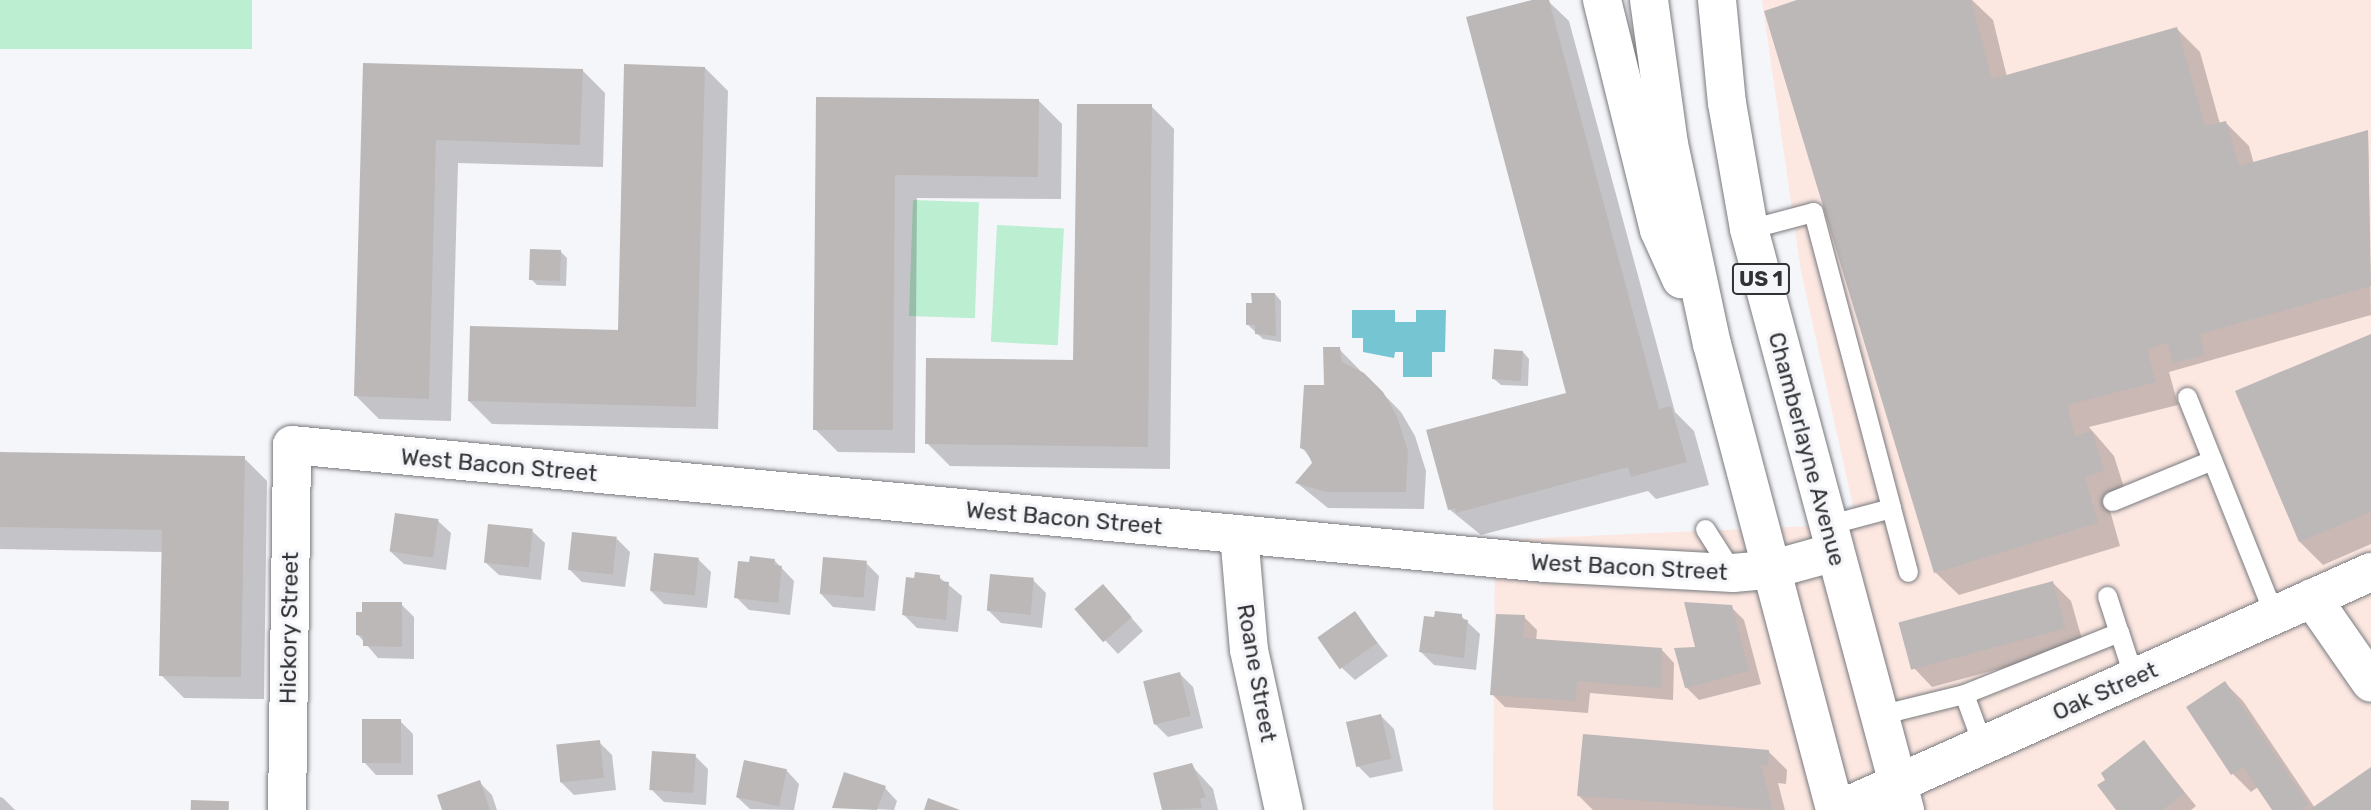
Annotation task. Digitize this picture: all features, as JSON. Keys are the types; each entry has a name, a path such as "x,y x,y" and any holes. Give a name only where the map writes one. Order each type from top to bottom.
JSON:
{"street":[{"path":"1602,0 1659,230 1712,344"},
{"name":"US 1","path":"1649,0 1669,144 1712,344 1751,571 1837,810"},
{"name":"Chamberlayne Avenue","path":"1717,0 1727,103 1749,229 1901,797"},
{"name":"West Bacon Street","path":"292,445 1546,563 1751,571 1831,539"},
{"name":"Hickory Street","path":"288,810 292,445"},
{"name":"Roane Street","path":"1239,534 1249,650 1284,810"},
{"name":"Oak Street","path":"1837,810 1901,797 1983,746 2371,572"},
{"path":"2312,598 2371,683"}],"lane":[{"path":"1749,229 1813,212 1908,572"},
{"path":"2187,397 2274,615"},
{"path":"2112,501 2212,460"},
{"path":"1831,539 1891,508"},
{"path":"1705,529 1751,571"},
{"path":"2107,596 2134,678"},
{"path":"1879,715 1964,694 2119,632"},
{"path":"1964,694 1983,746"}],"shaded area":[{"path":"1762,0 2371,0 2371,810 1493,810 1495,540 1857,524 1801,271"}],"green space":[{"path":"0,0 252,0 252,49 0,49"},
{"path":"913,200 979,202 975,318 909,316"},
{"path":"997,225 1064,229 1058,345 991,342"}],"water":[{"path":"1352,310 1395,310 1395,322 1416,322 1416,310 1446,310 1445,352 1432,352 1432,377 1403,377 1403,352 1395,352 1394,358 1363,352 1363,338 1352,338"}],"building":[{"path":"1532,0 1549,0 1659,409 1671,406 1687,462 1631,477 1628,467 1456,513 1455,508 1448,510 1426,430 1566,393 1466,17"},
{"path":"1797,0 1971,0 1992,79 2177,27 2205,126 2226,121 2239,166 2368,130 2371,286 2200,334 2205,355 2173,363 2167,343 2147,349 2156,382 2067,405 2075,436 2092,431 2104,471 2085,477 2098,523 1934,573 1764,11"},
{"path":"363,63 583,69 580,145 436,140 429,399 354,396"},
{"path":"624,64 705,67 696,407 468,401 470,326 618,330"},
{"path":"816,97 1039,99 1038,177 895,175 893,430 813,430"},
{"path":"1077,104 1152,104 1148,447 925,444 926,358 1073,360"},
{"path":"530,249 561,250 560,281 529,280"},
{"path":"1251,293 1275,293 1276,336 1255,334 1255,325 1246,325 1246,303 1252,303"},
{"path":"2371,334 2371,512 2299,542 2235,391"},
{"path":"1323,347 1340,347 1342,362 1364,373 1383,392 1397,416 1408,451 1406,492 1326,492 1295,483 1312,463 1307,451 1300,448 1304,385 1324,385"},
{"path":"1494,349 1523,351 1521,381 1492,379"},
{"path":"0,452 245,456 241,677 159,676 162,530 0,527"},
{"path":"395,513 439,519 433,558 390,552"},
{"path":"488,524 533,529 529,567 484,563"},
{"path":"572,532 617,537 613,574 568,570"},
{"path":"654,553 699,558 695,595 650,591"},
{"path":"750,556 775,559 774,565 782,566 778,603 734,598 738,561 749,562"},
{"path":"823,557 867,561 864,598 820,594"},
{"path":"915,572 940,575 940,581 949,582 946,620 902,615 906,577 914,578"},
{"path":"990,574 1034,578 1031,615 987,611"},
{"path":"2053,581 2066,628 1911,670 1898,622"},
{"path":"1103,584 1132,617 1103,642 1074,609"},
{"path":"362,602 402,602 402,647 363,646 363,636 356,635 356,612 362,612"},
{"path":"1684,602 1732,605 1749,671 1685,688 1674,648 1695,647"},
{"path":"1355,611 1377,643 1340,669 1317,637"},
{"path":"1435,611 1462,614 1462,619 1468,620 1464,658 1419,652 1424,616 1434,617"},
{"path":"1496,614 1525,615 1523,638 1662,648 1661,688 1577,681 1576,701 1490,695"},
{"path":"1180,672 1191,716 1154,725 1143,681"},
{"path":"2225,681 2309,805 2301,810 2272,810 2243,767 2231,775 2186,707"},
{"path":"1381,714 1391,759 1356,767 1346,722"},
{"path":"362,719 401,719 401,763 362,763"},
{"path":"1583,734 1769,750 1768,766 1761,765 1773,810 1577,796"},
{"path":"600,740 604,778 560,782 556,745"},
{"path":"2144,740 2185,793 2162,810 2116,810 2097,785 2105,780 2101,773"},
{"path":"652,751 696,754 693,793 649,790"},
{"path":"744,760 787,769 779,806 736,797"},
{"path":"1192,763 1206,797 1200,799 1202,808 1162,810 1153,773"},
{"path":"2371,767 2371,810 2309,810"},
{"path":"844,772 886,786 877,810 832,808"},
{"path":"480,780 490,810 442,810 437,795"},
{"path":"928,798 960,810 924,810"},
{"path":"191,800 229,801 229,810 191,810"}]}
